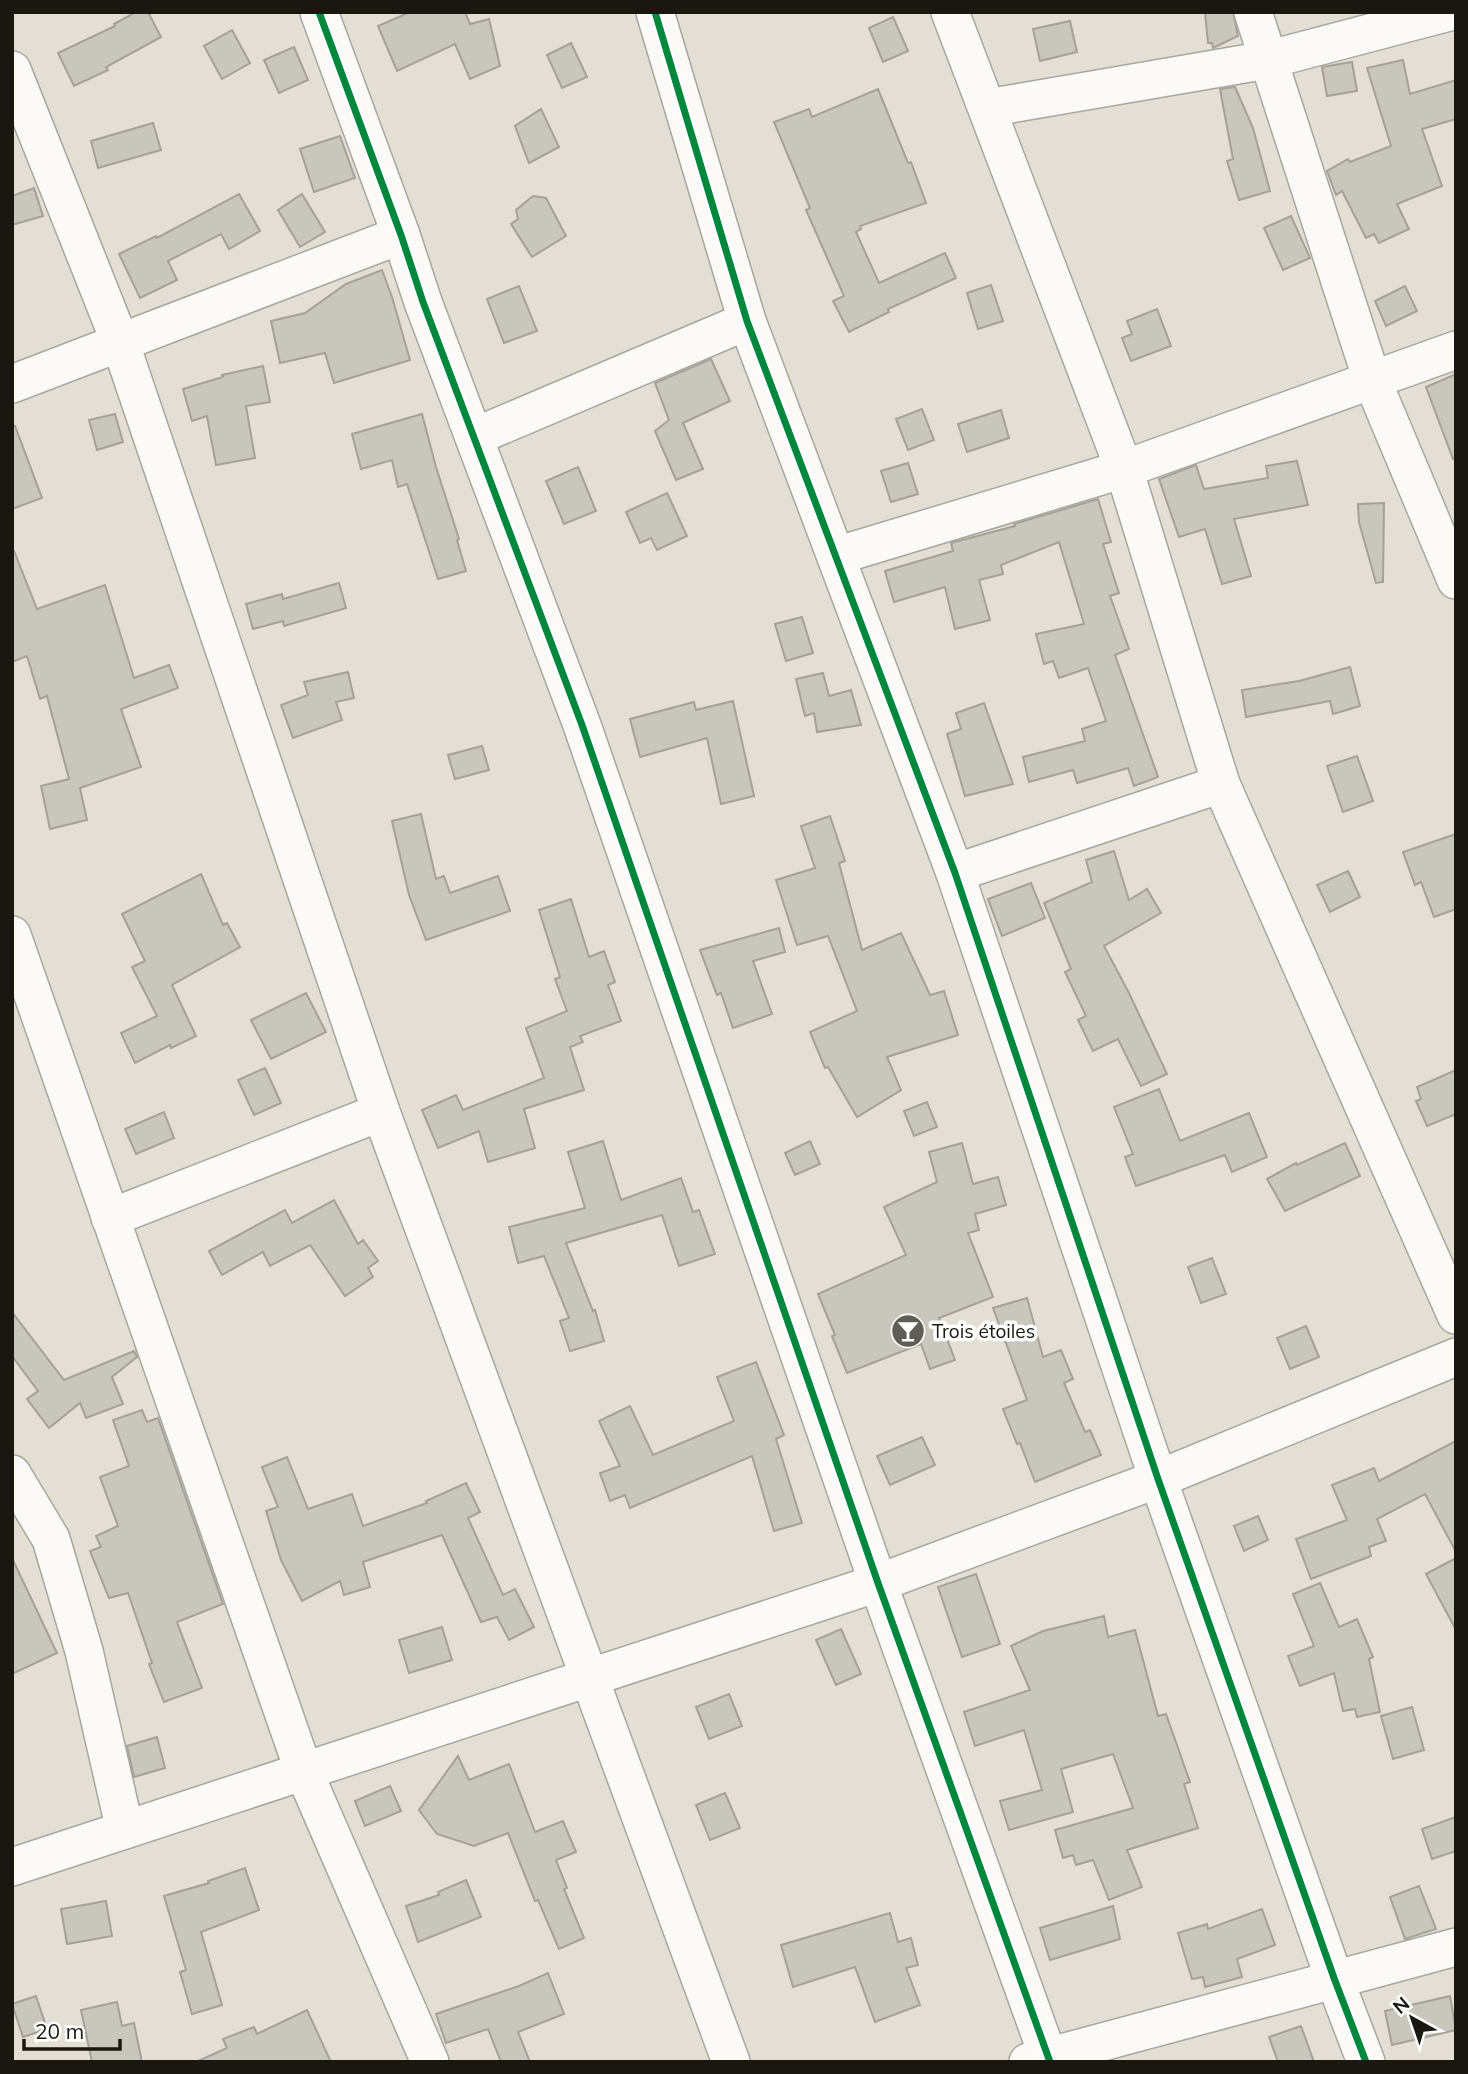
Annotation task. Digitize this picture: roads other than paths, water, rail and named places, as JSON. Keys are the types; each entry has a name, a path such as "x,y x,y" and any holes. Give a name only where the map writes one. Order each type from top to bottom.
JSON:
{"street":[{"path":"319,12 423,302 582,725 1042,2060 1334,1978 1456,1947"},
{"path":"655,12 747,321 955,873 1158,1479 1366,2062"},
{"path":"950,12 1124,469 1221,784 1456,1315"},
{"path":"1253,12 1372,380 1456,580"},
{"path":"987,108 1267,60 1450,12"},
{"path":"12,70 120,342 381,1112 730,2062"},
{"path":"12,384 401,235"},
{"path":"474,438 747,321"},
{"path":"836,556 1124,469 1456,350"},
{"path":"955,873 1221,784"},
{"path":"12,935 304,1772 430,2062"},
{"path":"110,1218 381,1112"},
{"path":"12,1867 878,1583 1158,1479 1456,1357"},
{"path":"12,1474 51,1539 84,1651 125,1830"}],"place":[{"name":"Trois étoiles","path":"908,1331"}]}
